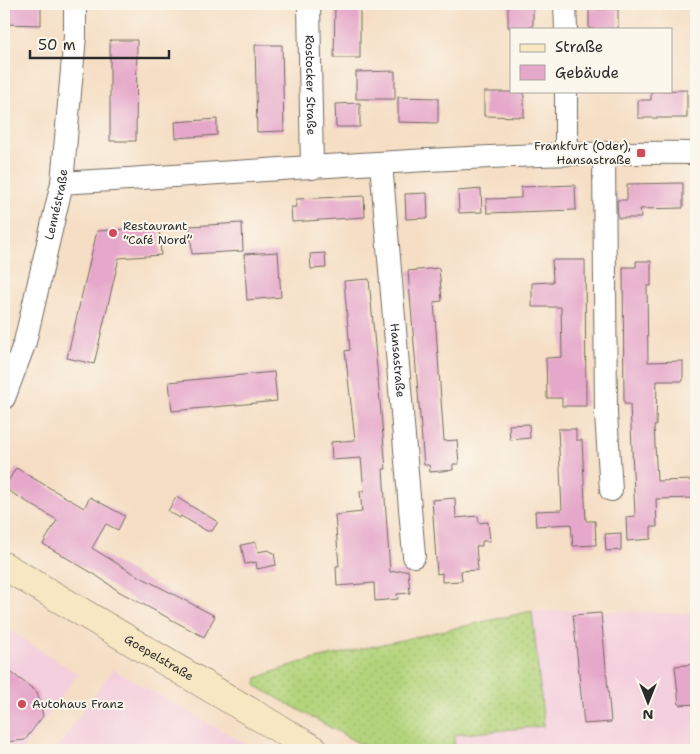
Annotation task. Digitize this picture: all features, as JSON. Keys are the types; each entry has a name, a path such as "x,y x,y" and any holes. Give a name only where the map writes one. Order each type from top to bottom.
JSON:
{"street":[{"name":"Lennéstraße","path":"4,398 25,342 62,183 75,36 75,4"},
{"name":"Rostocker Straße","path":"309,4 312,168"},
{"path":"566,4 566,28"},
{"path":"566,92 566,154"},
{"path":"604,153 606,414 611,490"},
{"path":"62,183 381,163 566,154 696,153"},
{"name":"Hansastraße","path":"381,163 414,556"},
{"name":"Goepelstraße","path":"4,566 315,750"}],"shaded area":[{"path":"588,610 696,614 696,750 455,750 454,735 544,725 532,611"},
{"path":"4,627 78,674 22,750 4,750"},
{"path":"113,669 256,750 55,750"}],"green space":[{"path":"532,611 544,726 454,735 455,750 371,750 256,686 257,678 298,663"}],"building":[{"path":"4,4 41,4 41,25 4,24"},
{"path":"335,4 360,4 360,58 334,58"},
{"path":"508,4 533,4 533,27 508,27"},
{"path":"589,9 618,9 618,28 589,28"},
{"path":"110,40 137,40 136,141 110,141"},
{"path":"255,45 282,45 284,131 257,132"},
{"path":"395,71 395,99 356,99 356,72"},
{"path":"672,90 687,90 687,118 638,118 638,100 651,100 651,92 672,92"},
{"path":"484,92 524,92 524,117 484,116"},
{"path":"398,97 438,98 438,123 398,122"},
{"path":"360,103 360,127 336,127 335,104"},
{"path":"217,119 217,135 176,138 175,122"},
{"path":"683,183 683,208 640,209 641,218 618,218 617,200 627,200 627,184"},
{"path":"575,185 576,210 487,213 486,199 521,198 521,187"},
{"path":"481,189 482,212 459,213 458,191"},
{"path":"427,193 428,218 406,219 405,194"},
{"path":"364,196 365,217 292,222 291,207 296,207 296,199"},
{"path":"242,223 243,251 192,254 190,226"},
{"path":"159,227 161,255 119,258 94,364 67,358 97,231"},
{"path":"278,252 281,297 247,300 244,254"},
{"path":"325,253 326,268 311,269 310,254"},
{"path":"552,260 585,260 586,406 562,406 562,398 547,398 546,358 562,357 561,307 532,307 532,283 553,282"},
{"path":"636,261 651,261 651,286 647,286 648,362 683,361 683,381 657,381 656,426 654,426 657,481 696,480 696,498 656,499 657,527 651,527 651,539 627,541 626,517 635,516 630,404 624,404 623,267 636,267"},
{"path":"439,268 442,301 434,302 444,441 457,440 459,464 453,464 453,470 430,472 429,465 424,465 408,271"},
{"path":"369,279 386,469 383,469 390,572 408,570 410,593 397,594 398,599 375,601 374,583 337,586 336,566 339,566 335,515 362,512 360,491 364,491 361,458 332,460 331,442 355,440 345,351 350,350 344,281"},
{"path":"274,372 277,401 172,411 169,382"},
{"path":"529,424 530,438 510,440 509,425"},
{"path":"558,429 576,429 576,440 582,440 586,521 595,521 596,545 573,546 571,524 536,526 535,511 562,510"},
{"path":"16,468 84,508 90,497 125,516 118,530 106,524 92,548 131,572 215,616 204,637 120,592 94,574 43,544 57,520 4,488"},
{"path":"176,497 218,522 212,531 207,531 168,511"},
{"path":"455,498 456,518 478,516 479,523 488,522 490,541 482,541 482,546 476,546 478,570 461,571 462,581 442,582 442,573 437,574 432,500"},
{"path":"621,533 621,550 606,551 605,534"},
{"path":"256,542 258,552 268,550 274,553 276,565 257,569 256,562 245,564 241,545"},
{"path":"601,613 611,722 584,724 573,615"},
{"path":"696,664 696,704 679,705 675,666"},
{"name":"Autohaus Franz","path":"4,667 37,692 43,716 25,740 4,742"}],"place":[{"name":"Frankfurt (Oder), Hansastraße","path":"641,153"},
{"name":"Restaurant “Café Nord”","path":"113,233"},
{"name":"Autohaus Franz","path":"22,704"}]}
